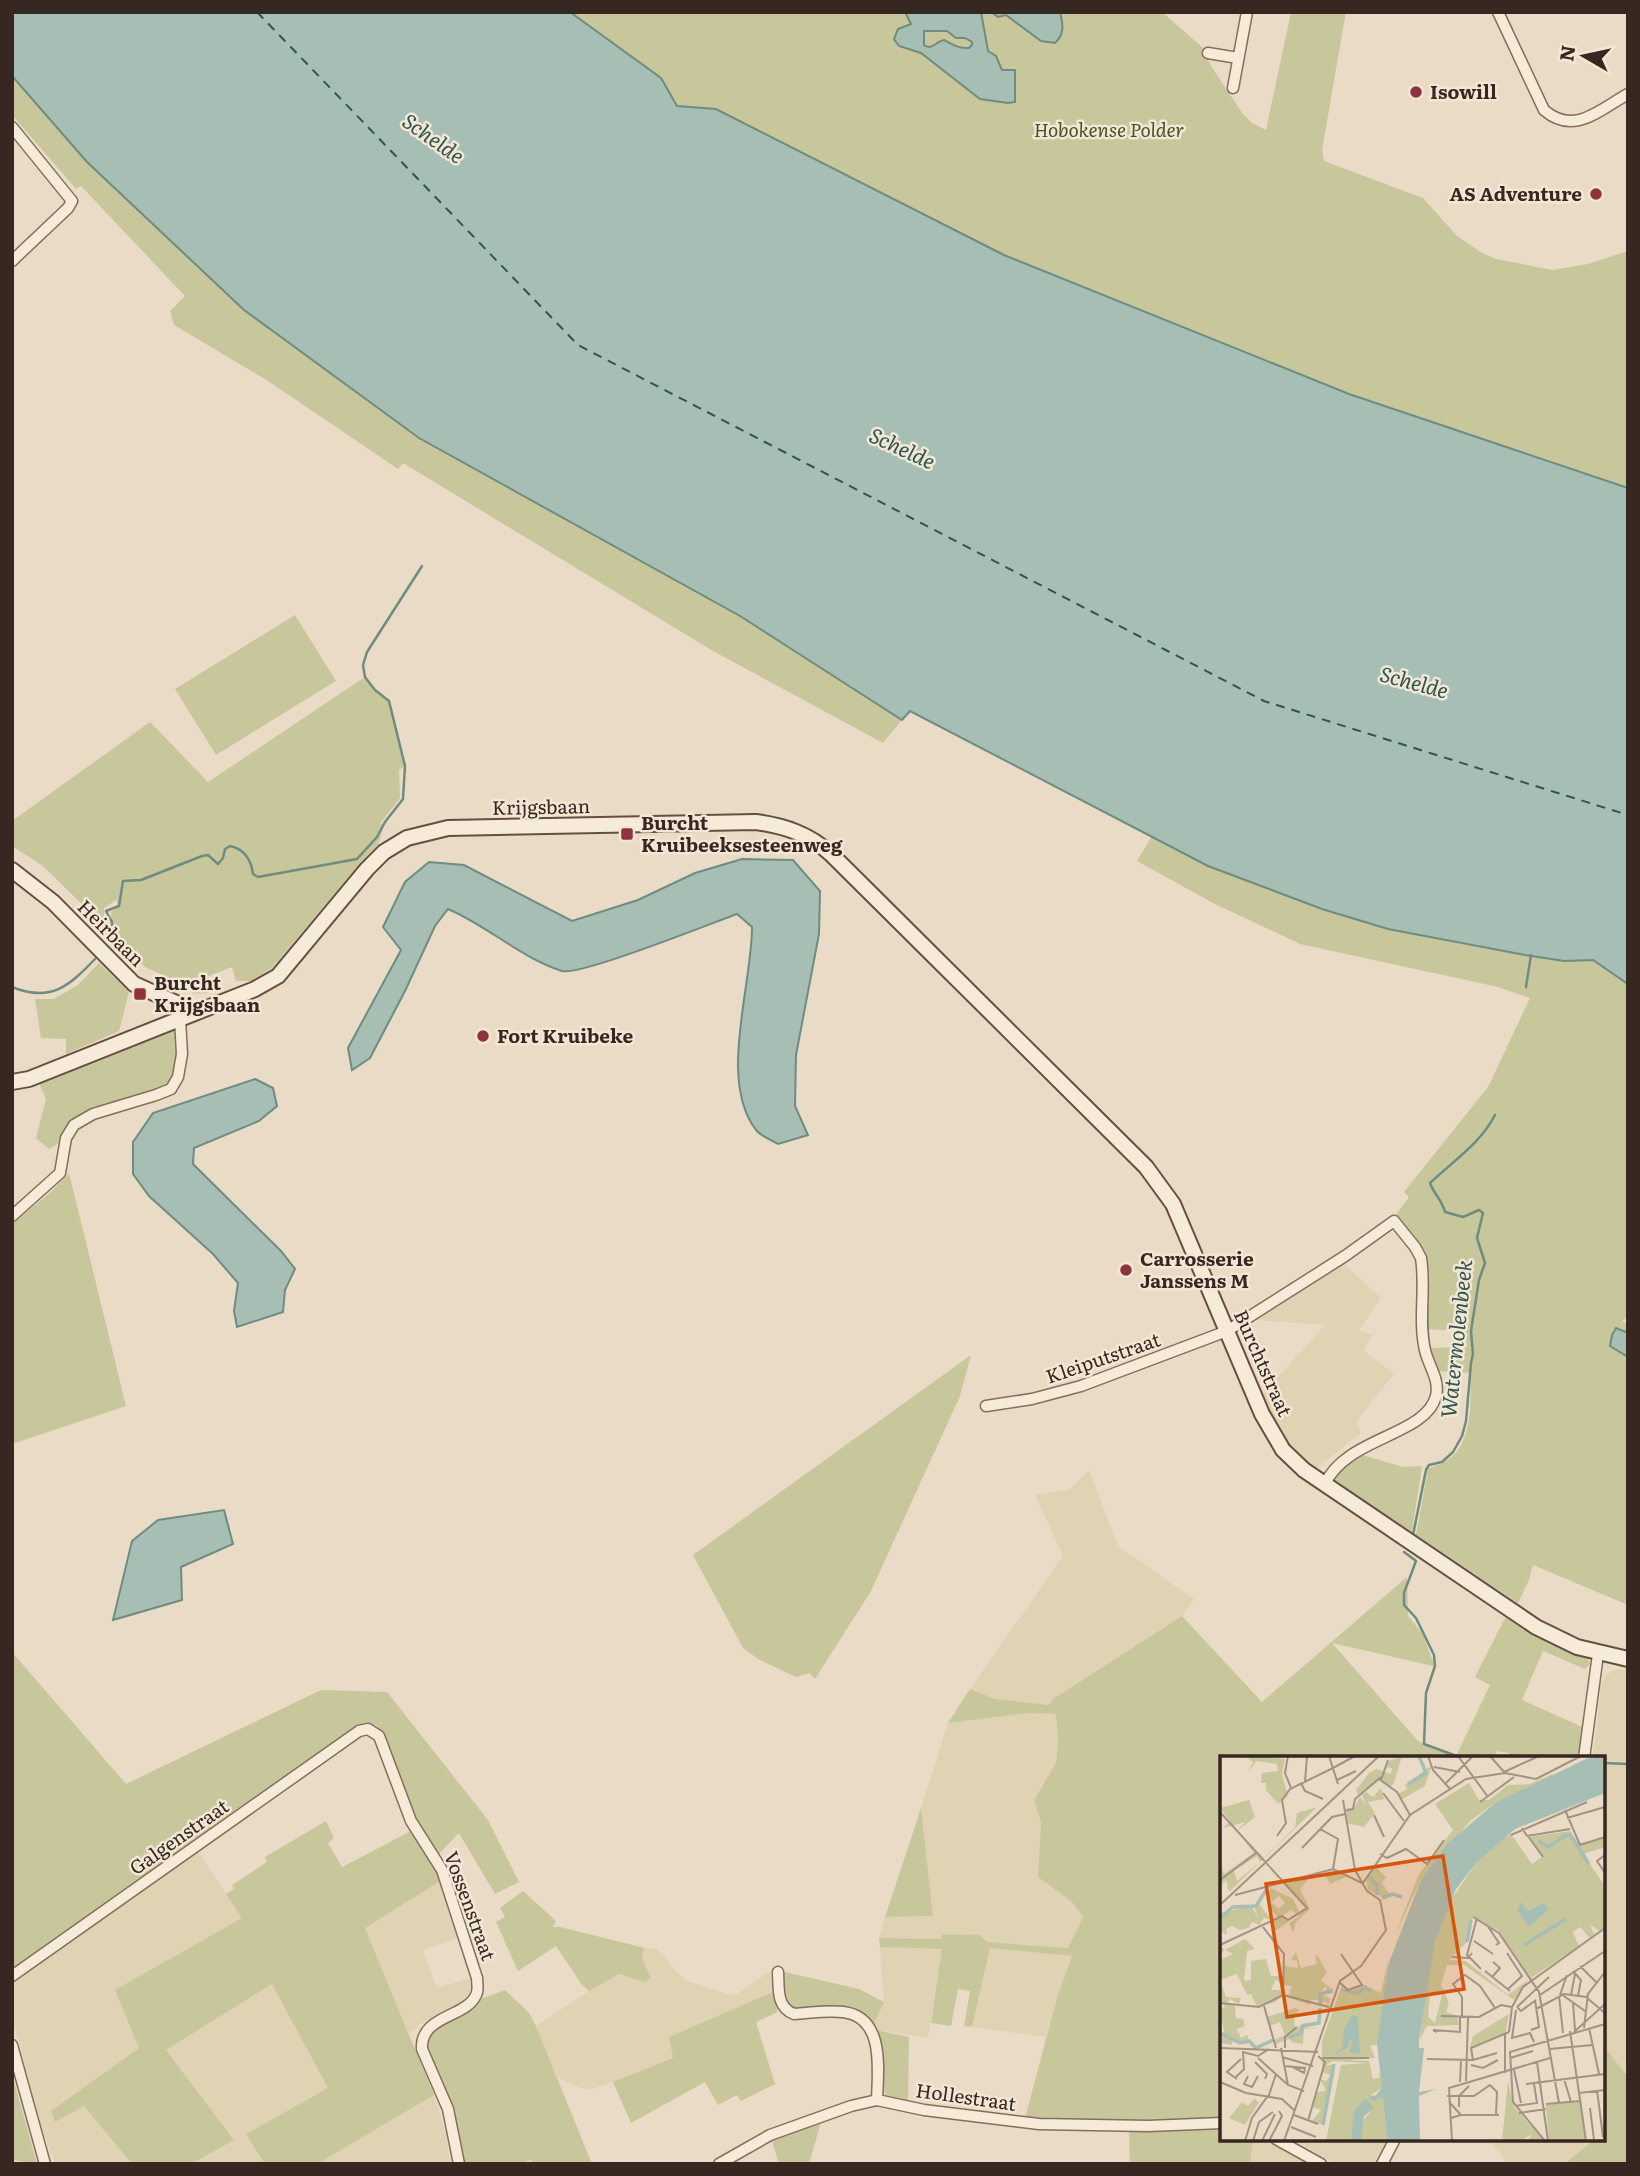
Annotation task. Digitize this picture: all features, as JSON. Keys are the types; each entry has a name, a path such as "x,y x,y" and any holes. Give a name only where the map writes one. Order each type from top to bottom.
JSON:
{"main road":[{"name":"Krijgsbaan","path":"12,1082 29,1079 255,989 278,976 384,852 407,838 448,828 756,822 771,824 800,833 817,842 927,950"},
{"name":"Heirbaan","path":"12,870 53,902 134,984 176,1003 184,1016"},
{"name":"Burchtstraat","path":"927,950 1146,1167 1163,1188 1173,1204 1262,1414 1283,1450 1304,1470 1536,1627 1558,1639 1598,1654 1628,1660"}],"street":[{"path":"1233,88 1247,12"},
{"path":"1498,12 1544,110 1555,119 1576,122 1628,94"},
{"path":"1208,53 1238,58"},
{"path":"12,127 72,201 68,208 12,261"},
{"path":"12,1216 60,1173 66,1138 74,1125 93,1114 171,1088 178,1077 184,1016"},
{"name":"Kleiputstraat","path":"986,1406 1032,1399 1080,1386 1227,1331 1346,1256 1394,1221 1415,1247 1423,1269 1424,1349 1437,1386 1436,1397 1422,1417 1344,1458 1329,1474 1325,1484"},
{"path":"1584,1756 1598,1654"},
{"name":"Galgenstraat","path":"12,1976 359,1731 368,1729"},
{"name":"Vossenstraat","path":"368,1729 379,1736 411,1821 442,1870 477,1978 478,1990 473,2001 430,2027 422,2043 422,2049 448,2109 459,2164"},
{"path":"778,1972 781,2004 786,2011 794,2014 846,2012 867,2023 875,2040 878,2058 877,2099"},
{"path":"12,2045 46,2164"},
{"name":"Hollestraat","path":"719,2164 771,2135 877,2099 924,2110 1039,2124 1149,2126 1220,2123"},
{"path":"1280,2141 1321,2164"},
{"path":"1382,2164 1394,2141"}],"shaded area":[{"path":"1343,1263 1381,1298 1359,1330 1373,1335 1363,1350 1394,1374 1359,1418 1357,1423 1361,1433 1315,1469 1297,1455 1276,1426 1262,1395 1325,1325 1255,1320"},
{"path":"1089,1470 1118,1546 1194,1599 1182,1616 1053,1699 1049,1705 995,1699 970,1689 1063,1556 1035,1495 1069,1490"},
{"path":"1628,1669 1628,2077 1605,2048 1605,1756 1593,1756 1601,1685 1606,1675 1615,1670"},
{"path":"1028,1713 1056,1714 1056,1764 1034,1800 1041,1822 1038,1877 1072,1902 1083,1917 1069,1948 987,1942 980,1935 943,1934 941,1939 879,1938 885,1917 933,1916 921,1808 948,1723"},
{"path":"197,1851 243,1918 115,1990 139,2048 51,2111 55,2122 84,2105 132,2164 56,2164 43,2131 12,2018 12,1982"},
{"path":"442,1880 458,1938 423,1950 437,1988 470,1978 471,1988 468,1997 459,2005 425,2021 409,2033 365,1928"},
{"path":"880,1947 943,1949 928,2038 876,2030 873,2026 884,2002"},
{"path":"645,1948 657,1949 687,1981 734,1996 770,1971 775,1991 669,2037 674,2058 592,2089 580,2088 557,2077 536,2026 619,1974 638,1980 651,1978 643,1961 642,1953"},
{"path":"990,1948 1072,1956 1046,2037 972,2027"},
{"path":"272,1984 329,2088 247,2134 265,2164 191,2164 234,2140 166,2050"},
{"path":"434,2095 446,2134 450,2164 317,2164"},
{"path":"1253,2141 1271,2141 1312,2164 1250,2164"},
{"path":"1295,2141 1390,2141 1378,2164 1335,2164"},
{"path":"1491,2141 1593,2141 1564,2164 1507,2164"}],"green space":[{"name":"Hobokense Polder","path":"570,12 1162,12 1202,47 1211,66 1243,114 1252,123 1266,130 1291,12 1346,12 1322,150 1324,161 1423,198 1457,236 1496,259 1553,270 1588,264 1628,251 1628,488 1349,394 1004,255 716,109 677,106 661,78"},
{"path":"12,76 87,162 244,310 740,616 902,720 883,743 713,651 403,463 398,469 268,381 174,325 170,311 185,296 81,186 76,189 12,115"},
{"path":"295,615 336,681 216,755 175,689"},
{"path":"365,677 375,690 389,701 405,766 399,770 400,798 379,825 385,822 378,845 272,968 251,981 236,981 232,967 204,978 208,993 194,994 187,986 145,967 112,934 111,912 118,906 116,900 104,908 107,929 43,866 12,846 12,821 150,722 208,782"},
{"path":"1152,836 1208,866 1354,919 1462,944 1564,961 1593,960 1628,984 1628,1317 1622,1321 1628,1324 1628,1333 1616,1328 1610,1346 1628,1357 1628,1605 1533,1565 1518,1603 1416,1535 1428,1469 1453,1456 1465,1435 1470,1410 1470,1373 1436,1371 1428,1348 1467,1347 1465,1331 1425,1329 1426,1281 1422,1256 1417,1243 1395,1216 1409,1197 1404,1192 1488,1087 1530,998 1498,987 1300,944 1213,903 1137,861"},
{"path":"99,963 129,992 119,1031 66,1054 66,1039 41,1038 35,999 54,999 78,985"},
{"path":"175,1030 179,1042 178,1058 167,1085 71,1123 59,1143 49,1149 36,1138 46,1099 39,1083"},
{"path":"69,1173 126,1406 12,1444 12,1224 51,1192"},
{"path":"971,1355 960,1396 871,1591 815,1679 810,1673 796,1677 758,1659 743,1648 693,1555"},
{"path":"1359,1454 1403,1467 1422,1466 1412,1531 1416,1535 1331,1481 1335,1472"},
{"path":"1407,1577 1408,1616 1422,1633 1433,1666 1332,1643 1418,1741 1456,1756 1220,1756 1220,2118 1123,2121 1025,2118 1058,1994 1072,1956 990,1948 972,2027 964,2026 970,1991 958,1989 951,2026 931,2023 942,1949 880,1947 879,1938 941,1939 943,1934 980,1935 987,1942 1068,1948 1083,1917 1072,1902 1038,1877 1041,1822 1034,1800 1056,1763 1056,1714 1028,1713 948,1723 970,1689 995,1699 1049,1705 1053,1699 1182,1616 1262,1702"},
{"path":"1507,1614 1549,1642 1586,1655 1590,1664 1585,1669 1543,1651 1522,1700 1585,1728 1582,1756 1524,1756 1497,1751 1495,1756 1456,1756 1490,1685 1475,1677"},
{"path":"12,1652 126,1784 321,1690 387,1692 488,1820 519,1882 495,1894 459,1833 439,1854 421,1828 381,1732 376,1725 362,1725 12,1970"},
{"path":"921,1808 933,1916 885,1917"},
{"path":"326,1821 334,1838 328,1843 342,1867 411,1831 430,1857 442,1880 365,1928 434,2095 317,2164 265,2164 246,2134 328,2088 272,1984 166,2050 234,2140 191,2164 132,2164 84,2106 55,2122 51,2111 139,2048 115,1990 242,1918 226,1894 234,1889 232,1885 267,1862 265,1857"},
{"path":"523,1891 556,1921 553,1927 645,1948 642,1953 643,1961 651,1978 644,1982 619,1974 589,1991 556,1946 518,1971 496,1922 505,1917 500,1908"},
{"path":"784,1972 859,1989 884,2002 873,2026 856,2012 836,2007 791,2010 783,1999"},
{"path":"505,1990 529,2013 536,2026 592,2164 533,2164 531,2160 518,2164 465,2164 450,2099 428,2051 428,2036 483,1998"},
{"path":"775,1991 777,2012 756,2022 775,2084 741,2101 737,2095 718,2105 705,2082 631,2123 613,2082 673,2058 669,2037"},
{"path":"876,2030 909,2037 908,2103 887,2099 885,2095"},
{"path":"1605,2048 1628,2077 1628,2164 1564,2164 1593,2141 1605,2141"},
{"path":"12,2074 37,2164 12,2160"},
{"path":"821,2122 809,2164 779,2164 772,2141"},
{"path":"1220,2128 1220,2141 1253,2141 1250,2164 1130,2164 1129,2130"}],"water":[{"name":"Schelde","path":"12,12 570,12 661,78 677,106 716,109 1004,255 1349,394 1628,488 1628,984 1593,960 1564,961 1388,929 1322,909 1208,866 910,711 902,720 740,616 419,438 244,310 87,162 12,76"},
{"path":"905,12 981,12 988,51 996,56 1002,70 1015,70 1015,102 980,99 921,53 899,46 894,39 898,29 911,24","holes":["924,31 947,31 956,38 965,38 972,42 972,45 962,48 944,40 932,46 924,45"]},
{"path":"991,12 1060,12 1062,32 1055,43 1041,41 1006,15 998,17"},
{"path":"742,859 793,860 820,891 819,934 796,1055 795,1106 808,1135 778,1144 756,1130 745,1109 739,1086 738,1060 752,927 737,914 619,958 562,971 533,958 448,909 435,926 370,1058 352,1070 348,1048 401,950 383,927 405,882 429,862 464,865 572,921 638,900 695,873"},
{"path":"255,1079 273,1088 277,1106 259,1121 194,1148 193,1164 281,1251 295,1269 285,1290 283,1312 237,1327 234,1311 238,1283 213,1254 149,1196 133,1174 133,1142 153,1113"},
{"path":"1616,1328 1628,1333 1628,1357 1610,1346"},
{"path":"224,1510 233,1544 181,1567 182,1600 113,1620 132,1541 158,1520"}],"waterway":[{"path":"112,934 112,922 106,911 119,906 123,881 141,880 202,856 208,855 218,864 225,849 230,846 246,856 253,874 258,877 357,859 377,837 403,799 405,766 389,701 375,690 365,677 363,665 367,652 422,566"},
{"name":"Watermolenbeek","path":"1526,987 1531,955"},
{"path":"12,987 38,993 58,989 77,977 95,959"},
{"name":"Watermolenbeek","path":"1413,1535 1426,1470 1429,1465 1442,1462 1453,1452 1462,1436 1466,1421 1473,1354 1471,1331 1479,1280 1485,1263 1477,1238 1483,1213 1479,1210 1463,1217 1445,1212 1430,1183 1474,1143 1495,1115"},
{"name":"Watermolenbeek","path":"1404,1552 1416,1561 1404,1593 1404,1605 1416,1618 1434,1655 1435,1666 1426,1693 1424,1744 1457,1756"},
{"name":"Watermolenbeek","path":"1510,1756 1516,1756"},
{"name":"Watermolenbeek","path":"1605,1763 1628,1764"}],"ferry route":[{"path":"257,12 578,345 1264,701 1628,815"}],"place":[{"name":"Isowill","path":"1416,92"},
{"name":"AS Adventure","path":"1596,194"},
{"name":"Burcht Kruibeeksesteenweg","path":"627,834"},
{"name":"Burcht Krijgsbaan","path":"140,994"},
{"name":"Fort Kruibeke","path":"483,1036"},
{"name":"Carrosserie Janssens M","path":"1126,1270"}]}
